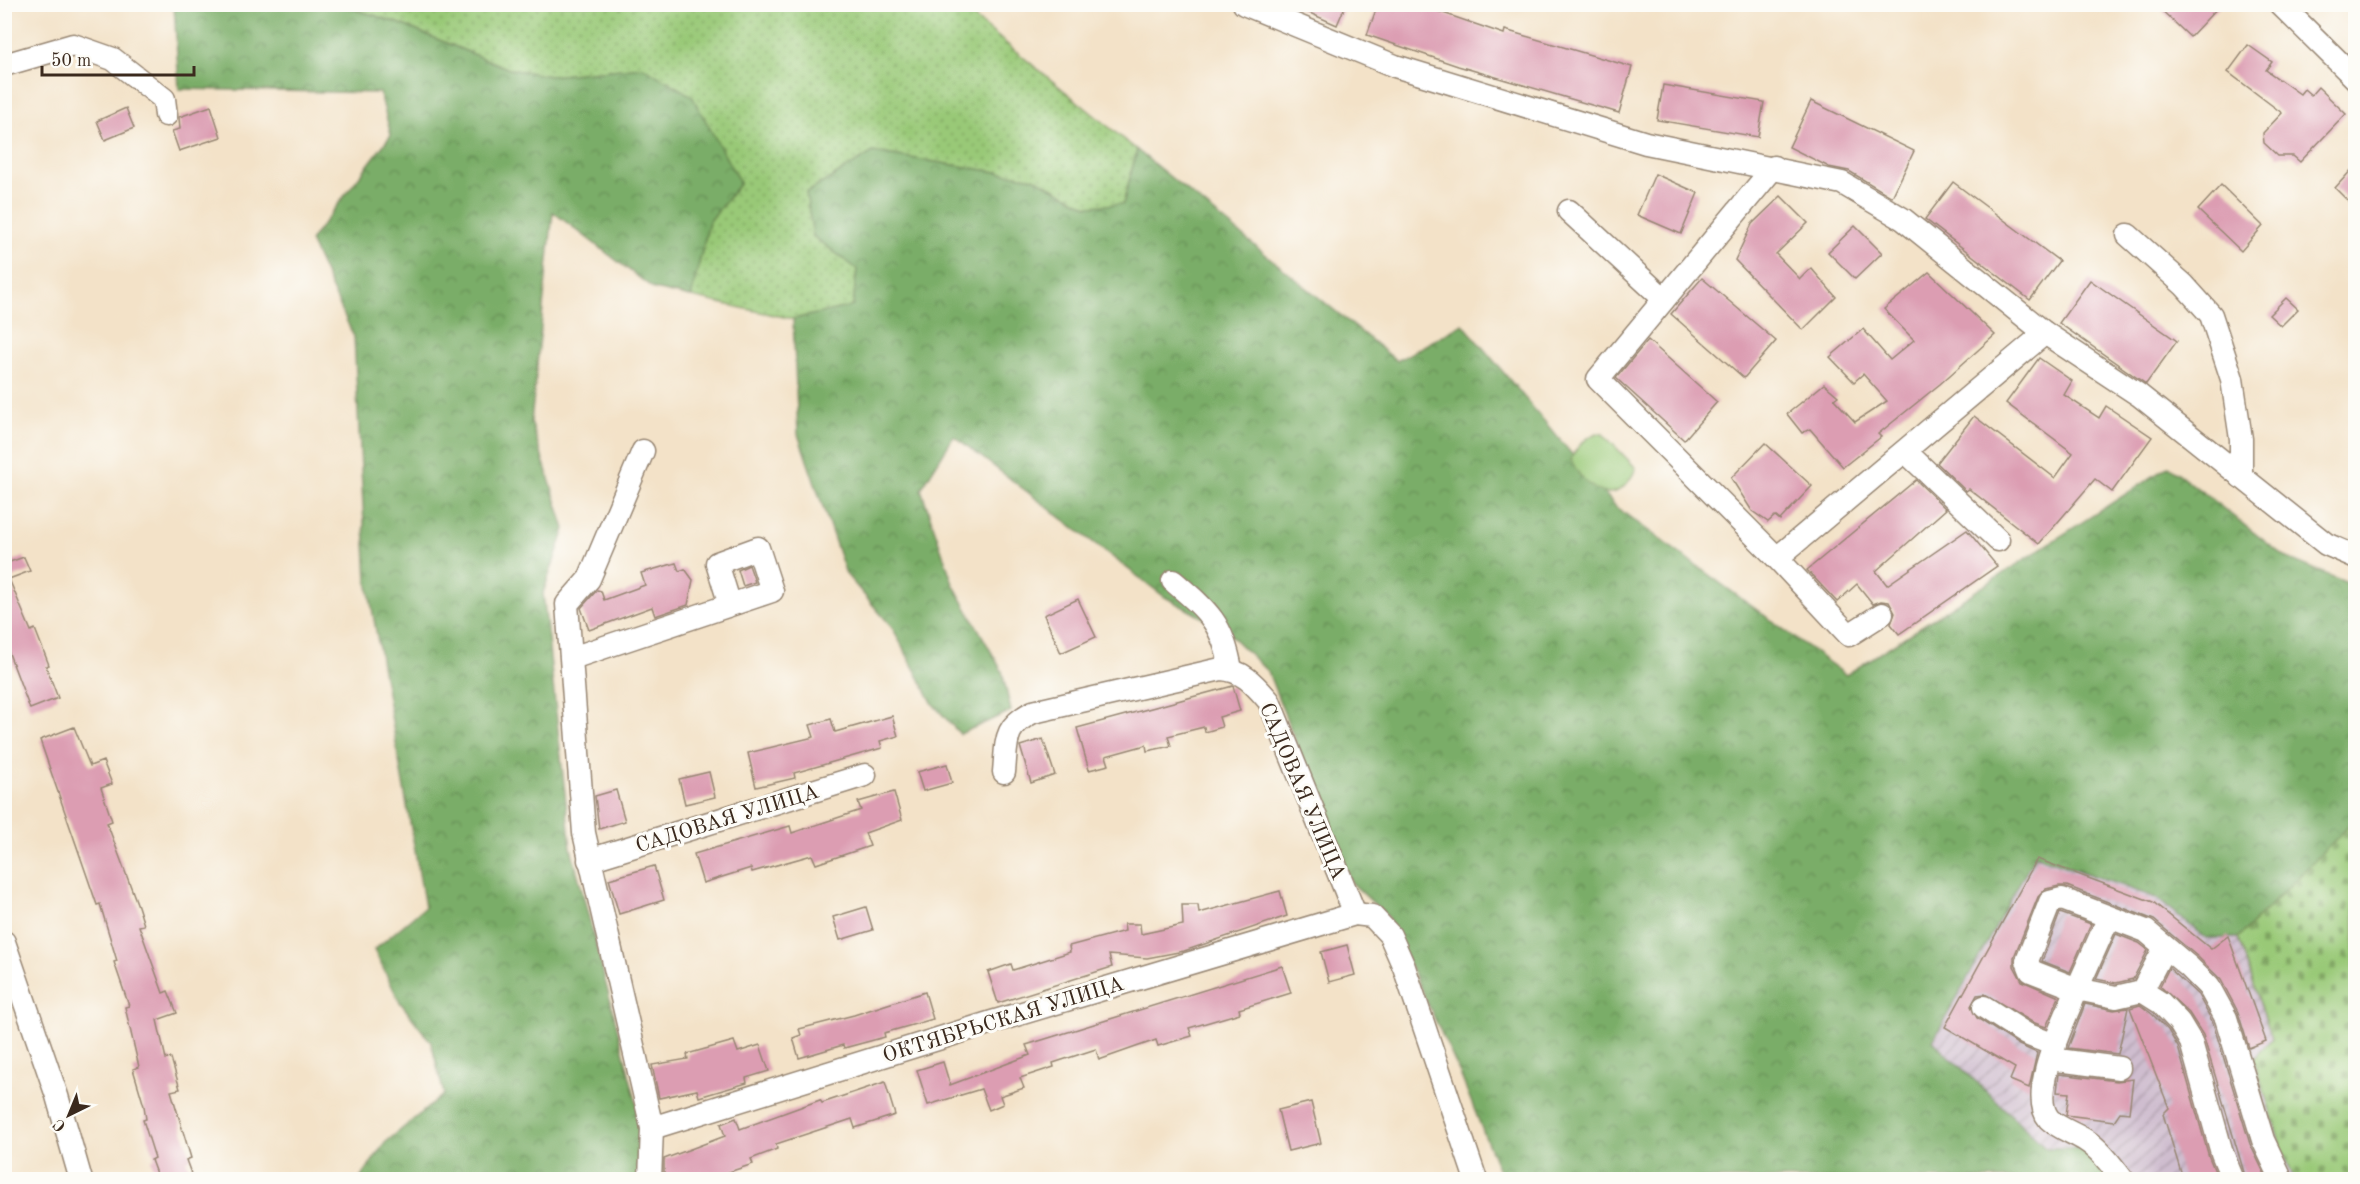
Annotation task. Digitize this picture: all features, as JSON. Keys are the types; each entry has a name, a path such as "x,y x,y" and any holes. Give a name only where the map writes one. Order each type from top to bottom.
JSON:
{"street":[{"path":"1244,4 1395,66 1635,140 1704,156 1774,167 1842,183 1903,219 2045,333 2139,395 2326,544 2355,557"},
{"path":"2280,4 2355,79"},
{"path":"4,65 73,45 113,59 164,99 166,115"},
{"path":"1774,167 1598,379 1777,558 1849,636 1882,614"},
{"path":"1569,211 1664,299"},
{"path":"2128,235 2184,285 2211,315 2232,379 2241,439 2241,477"},
{"path":"1777,558 2045,333"},
{"path":"643,451 589,579 567,604 584,833 652,1128 650,1179"},
{"path":"1906,452 1998,540"},
{"path":"1004,772 1008,732 1017,720 1033,712 1221,669 1231,670 1227,642 1205,608 1173,581"},
{"path":"572,658 730,605"},
{"name":"САДОВАЯ УЛИЦА","path":"1231,670 1252,681 1269,701 1355,914"},
{"name":"САДОВАЯ УЛИЦА","path":"589,860 865,775"},
{"path":"2233,1179 2222,1153 2191,1042 2179,1022 2161,1003 2142,991 2116,997 2078,989 2031,971 2027,961 2050,902 2062,899 2146,931 2209,987 2226,1017 2263,1140 2282,1179"},
{"path":"1355,914 1372,916 1390,935 1404,967 1476,1179"},
{"name":"ОКТЯБРЬСКАЯ УЛИЦА","path":"652,1128 992,1022 1355,914"},
{"path":"2109,917 2053,1052 2041,1091 2042,1108 2051,1121 2094,1147 2123,1179"},
{"path":"4,942 57,1096 81,1179"},
{"path":"2142,991 2165,947"},
{"path":"1984,1007 2053,1052 2120,1068"}],"shaded area":[{"path":"2035,854 2156,898 2206,938 2238,938 2272,1038 2284,1155 2295,1179 2112,1179 2082,1148 2046,1148 1933,1041"}],"green space":[{"path":"174,5 341,5 398,23 509,69 550,76 643,67 692,96 740,183 709,222 691,297 654,289 553,212 531,422 565,529 543,593 571,848 644,1132 641,1179 360,1179 385,1143 444,1094 431,1042 400,1002 374,950 425,907 367,580 354,337 310,241 391,135 380,93 179,89"},
{"path":"341,5 959,5 1137,150 1123,205 1087,206 1034,178 873,152 813,236 857,269 853,306 793,319 691,297 709,222 740,183 643,67 550,76 509,69 398,23"},
{"path":"1137,150 1397,361 1463,324 1616,507 1846,675 2169,466 2285,557 2355,586 2355,820 2238,938 2206,938 2156,898 2035,855 1933,1041 2046,1148 2082,1148 2112,1179 1502,1179 1459,1071 1387,916 1351,882 1268,672 1225,630 1165,597 954,436 921,489 953,584 1002,671 1011,711 960,734 933,704 892,627 846,574 798,434 793,319 853,306 857,269 813,236 806,193 873,152 1034,178 1087,206 1123,204"},
{"path":"1596,433 1603,434 1636,468 1629,481 1621,489 1612,493 1594,488 1585,481 1571,460 1581,444"},
{"path":"2355,820 2355,1179 2295,1179 2284,1155 2254,1059 2272,1038 2238,938"}],"building":[{"path":"1289,4 1346,4 1337,25"},
{"path":"1378,4 1417,4 1504,34 1505,30 1632,67 1619,113 1458,66 1367,35"},
{"path":"2155,4 2221,4 2190,37"},
{"path":"2248,45 2272,62 2266,70 2300,94 2304,89 2311,95 2318,87 2346,114 2300,162 2293,156 2278,156 2264,143 2263,133 2282,113 2228,72"},
{"path":"1663,85 1764,102 1758,137 1657,120"},
{"path":"1811,101 1914,151 1892,197 1849,171 1829,167 1789,147"},
{"path":"211,106 221,137 179,151 172,131 180,129 179,117"},
{"path":"126,108 134,128 105,140 97,121"},
{"path":"2355,166 2355,208 2335,188"},
{"path":"1655,174 1698,193 1681,234 1637,215"},
{"path":"1953,182 2059,261 2030,300 1925,219"},
{"path":"2221,185 2263,226 2241,251 2198,210"},
{"path":"1781,196 1808,223 1776,254 1800,279 1811,268 1836,297 1803,330 1735,260 1752,224"},
{"path":"1855,226 1882,253 1855,279 1828,252"},
{"path":"1929,272 1995,335 1940,384 1878,434 1881,437 1843,467 1810,429 1802,433 1787,414 1824,384 1838,396 1834,399 1855,422 1887,401 1863,374 1854,382 1830,357 1863,329 1890,360 1914,340 1884,309"},
{"path":"1702,278 1776,341 1744,378 1671,314"},
{"path":"2090,280 2177,341 2146,384 2059,323"},
{"path":"2286,298 2298,309 2281,326 2269,315"},
{"path":"1648,340 1717,402 1684,440 1616,378"},
{"path":"2039,358 2072,381 2064,395 2099,418 2106,406 2152,437 2112,492 2095,479 2039,544 1969,489 1966,491 1937,463 1974,416 2055,478 2073,453 2006,403"},
{"path":"1765,443 1812,486 1780,520 1775,516 1768,522 1752,511 1731,478"},
{"path":"1916,480 1946,509 1876,571 1887,585 1967,530 1997,566 1899,634 1891,624 1895,613 1889,602 1881,601 1873,604 1857,584 1837,602 1807,570"},
{"path":"24,557 30,571 9,579 31,631 35,629 49,665 46,666 58,698 30,709 4,640 4,564"},
{"path":"676,563 679,571 685,569 693,580 688,605 655,616 652,607 589,630 581,608 597,590 601,591 604,600 645,585 641,573"},
{"path":"749,565 755,582 743,586 738,570"},
{"path":"1078,599 1096,637 1061,653 1044,615"},
{"path":"1233,686 1240,711 1219,717 1222,727 1205,732 1204,727 1168,736 1171,746 1147,751 1146,745 1106,756 1109,765 1089,770 1077,728"},
{"path":"892,716 898,736 880,741 882,748 794,773 795,778 756,787 748,753 814,737 810,725 831,719 835,732"},
{"path":"74,727 90,766 103,761 112,784 101,788 112,821 107,823 138,906 144,925 139,926 163,993 168,991 177,1013 157,1020 166,1059 171,1058 180,1089 171,1091 191,1158 186,1160 193,1179 158,1179 151,1160 155,1158 143,1120 146,1119 144,1106 133,1069 139,1067 125,1007 129,1006 114,962 117,961 100,904 97,905 40,740"},
{"path":"1043,739 1055,775 1031,783 1020,746"},
{"path":"947,764 952,783 923,791 917,772"},
{"path":"709,772 715,797 685,804 679,779"},
{"path":"616,790 625,821 599,829 595,796"},
{"path":"894,792 902,820 865,833 870,846 816,864 812,855 752,872 751,868 703,883 694,854 790,826 792,833 861,810 858,802"},
{"path":"2037,859 2153,902 2211,949 2228,936 2266,1041 2249,1048 2238,1012 2221,980 2154,920 2067,886 2059,886 2046,889 2038,897 2014,957 2014,966 2022,981 2059,997 2046,1027 2032,1022 1985,994 1977,995 1971,1006 1977,1018 2019,1045 2037,1053 2029,1088 2010,1080 2015,1068 1945,1027"},
{"path":"654,866 664,900 619,914 609,879"},
{"path":"1280,891 1287,916 1184,951 1147,958 1109,955 1112,967 998,1003 988,972 1011,964 1013,970 1070,952 1069,946 1125,931 1124,924 1140,924 1141,934 1183,925 1182,905 1198,905 1199,913"},
{"path":"866,907 873,930 840,940 833,917"},
{"path":"2060,913 2091,924 2070,972 2042,961"},
{"path":"2116,934 2139,943 2148,950 2133,979 2116,983 2096,979"},
{"path":"1347,945 1355,975 1329,982 1321,952"},
{"path":"1282,966 1291,993 1239,1009 1240,1013 1189,1028 1192,1036 1158,1046 1156,1040 1099,1060 1096,1049 1053,1063 1054,1067 1020,1078 1024,1088 1000,1096 1003,1104 989,1110 981,1089 928,1105 917,1070 943,1062 950,1085 1030,1055 1026,1045"},
{"path":"2169,968 2198,995 2213,1023 2250,1144 2267,1179 2246,1179 2203,1035 2189,1013 2160,986"},
{"path":"925,992 933,1019 884,1033 885,1037 844,1048 843,1045 799,1058 793,1038 801,1035 799,1029 854,1015"},
{"path":"2085,1004 2114,1010 2128,1008 2118,1054 2068,1048"},
{"path":"2140,1005 2168,1030 2178,1047 2209,1157 2218,1179 2183,1179 2163,1114 2169,1108 2130,1008"},
{"path":"734,1041 738,1052 760,1045 769,1071 746,1078 747,1083 699,1097 697,1090 659,1098 652,1065 688,1059 687,1054"},
{"path":"2059,1074 2117,1081 2133,1079 2129,1113 2120,1112 2114,1121 2066,1115 2069,1093 2057,1092"},
{"path":"885,1082 895,1115 855,1128 852,1119 776,1144 777,1149 751,1159 753,1164 708,1179 664,1179 664,1159 725,1136 721,1124 736,1118 740,1129 820,1100 822,1103"},
{"path":"1311,1102 1321,1143 1288,1151 1278,1110"}]}
